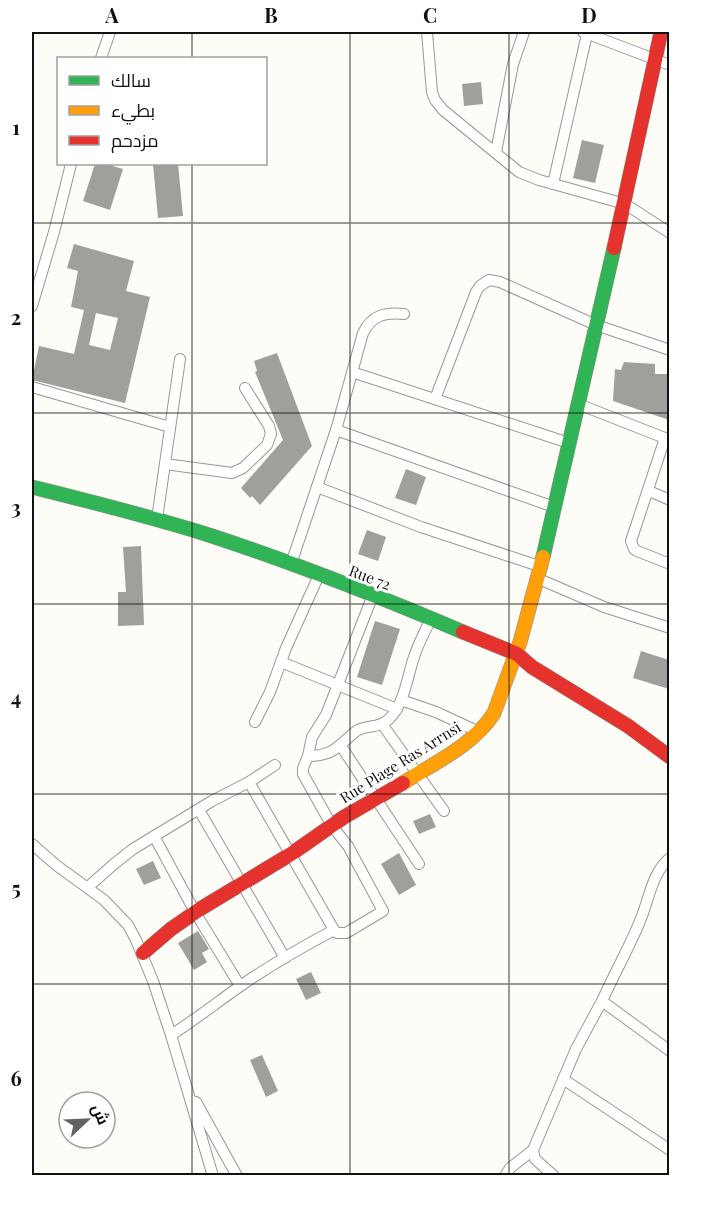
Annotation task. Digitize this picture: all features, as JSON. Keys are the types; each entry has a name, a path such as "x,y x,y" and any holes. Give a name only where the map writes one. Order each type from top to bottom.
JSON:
{"street":[{"path":"101,57 110,32"},
{"path":"427,32 432,88 435,100 443,110 519,172 625,204 669,233"},
{"path":"496,152 513,64 524,32"},
{"name":"Rue Plage Ras Arrnsi","path":"143,953 195,912 291,854 344,817 463,746 489,721 494,713 517,654 540,573 625,204 661,32"},
{"path":"553,184 585,33 669,65"},
{"path":"32,306 71,165"},
{"path":"435,399 476,292 484,282 494,280 596,325 669,350"},
{"path":"291,564 336,430 363,333 367,325 380,315 404,314"},
{"path":"157,519 180,359"},
{"path":"352,372 569,443"},
{"path":"32,387 170,427"},
{"path":"165,464 225,473 238,471 267,445 271,434 269,426 245,387"},
{"path":"578,404 667,439 631,541 634,549 669,564"},
{"path":"336,430 554,507"},
{"name":"Rue 72","path":"32,487 213,536 373,595 517,654 551,679 628,726 669,757"},
{"path":"317,487 540,573 604,607 669,628"},
{"path":"648,490 669,500"},
{"path":"255,723 319,575"},
{"path":"249,782 337,933 346,933 382,912 383,909 348,846 332,826 303,774 312,737 326,715 373,595"},
{"path":"308,756 323,756 341,746 357,730 382,724 399,704 414,655 430,619"},
{"path":"281,662 337,685 399,704 436,712 477,731"},
{"path":"382,724 444,811"},
{"path":"341,746 420,864"},
{"path":"88,888 127,853 274,765"},
{"path":"199,810 285,958"},
{"path":"154,836 195,912 240,986"},
{"path":"32,844 116,911 128,925 143,953 171,1035 213,1176"},
{"path":"554,1176 537,1162 533,1156 533,1150 576,1049 640,921 656,876 669,858"},
{"path":"171,1035 198,1019 240,986 334,930"},
{"path":"602,1001 669,1051"},
{"path":"563,1079 669,1150"},
{"path":"186,1083 237,1176"},
{"path":"505,1176 510,1168 533,1150"}],"building":[{"path":"481,82 483,104 464,106 462,84"},
{"path":"582,140 604,145 595,183 573,178"},
{"path":"95,165 109,165 123,169 110,210 83,201"},
{"path":"153,165 178,165 183,216 158,218"},
{"path":"74,244 134,261 126,291 150,297 125,403 32,380 39,346 74,354 84,310 71,307 78,271 67,268","holes":["96,313 118,318 110,350 89,345"]},
{"path":"277,353 312,446 260,505 241,488 283,440 255,372 257,371 254,361"},
{"path":"624,362 655,364 655,374 669,374 669,420 613,401 615,369 621,370"},
{"path":"406,469 426,477 416,505 395,498"},
{"path":"367,530 386,537 378,561 358,554"},
{"path":"141,546 144,625 118,626 118,592 126,592 123,547"},
{"path":"375,621 400,629 382,685 357,677"},
{"path":"641,651 669,660 669,689 633,678"},
{"path":"430,814 436,827 419,834 413,821"},
{"path":"399,853 416,885 399,895 381,864"},
{"path":"153,861 161,878 144,885 136,869"},
{"path":"198,931 209,949 202,953 207,962 194,970 178,943"},
{"path":"311,972 321,993 306,1000 296,979"},
{"path":"262,1055 278,1091 266,1097 250,1060"}],"traffic: fast":[{"path":"543,557 614,248"},
{"path":"32,487 212,536 339,581 463,632"}],"traffic: slow":[{"path":"403,783 465,744 476,735 494,713 520,642 543,557"}],"traffic: jam":[{"path":"614,248 661,32"},
{"path":"463,632 517,654 532,667 628,726 670,757"},
{"path":"143,953 171,929 200,909 291,854 344,817 403,783"}]}
